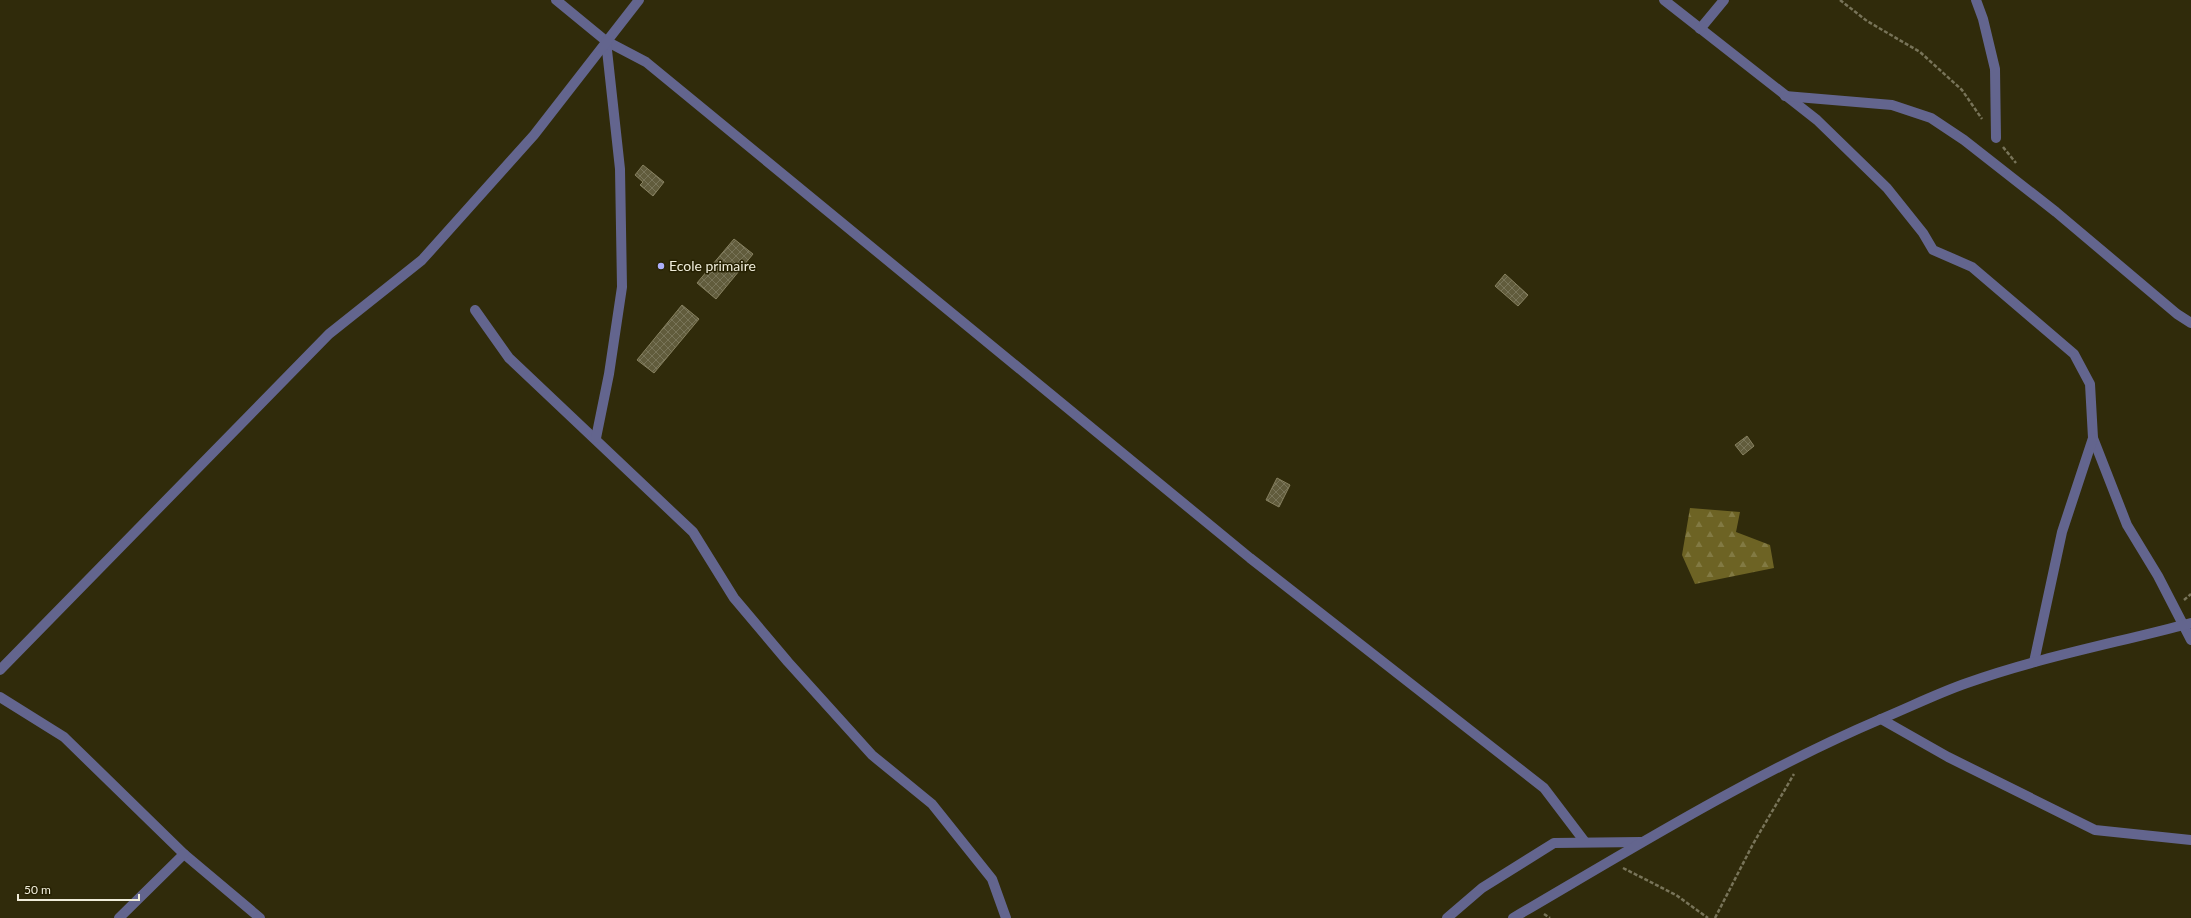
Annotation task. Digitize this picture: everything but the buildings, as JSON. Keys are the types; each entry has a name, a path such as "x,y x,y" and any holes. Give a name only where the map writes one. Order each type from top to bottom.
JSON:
{"street":[{"path":"556,0 606,41 646,62 1244,553 1544,788 1585,842"},
{"path":"0,670 329,334 422,260 534,135 638,0"},
{"path":"1664,0 1817,120 1887,188 1923,233 1933,250 1972,268 2074,354 2090,384 2093,438 2127,525 2187,624 2191,640"},
{"path":"1700,29 1724,0"},
{"path":"1976,0 1983,19 1995,69 1996,138"},
{"path":"596,438 610,374 622,287 620,169 606,41"},
{"path":"1785,96 1892,105 1931,118 1964,140 2056,212 2177,314 2191,323"},
{"path":"475,310 509,358 596,438 693,532 734,598 788,662 872,755 932,804 992,879 1006,918"},
{"path":"2034,662 2062,532 2093,438"},
{"path":"1512,918 1609,860 1749,782 1831,740 1967,683 2034,662 2187,624"},
{"path":"0,697 64,737 184,854 260,918"},
{"path":"1881,720 1948,757 2095,830 2191,840"},
{"path":"1447,918 1482,888 1554,844 1585,842 1643,842"},
{"path":"119,918 184,854"}],"path":[{"path":"1840,0 1867,21 1920,52 1962,90 1983,120"},
{"path":"1996,138 2021,169"},
{"path":"1715,918 1753,844 1796,770"},
{"path":"1609,860 1676,895 1708,918"}],"green space":[{"path":"1690,508 1740,512 1736,532 1770,545 1774,568 1695,584 1682,555"}],"place":[{"name":"Ecole primaire","path":"661,266"}]}
